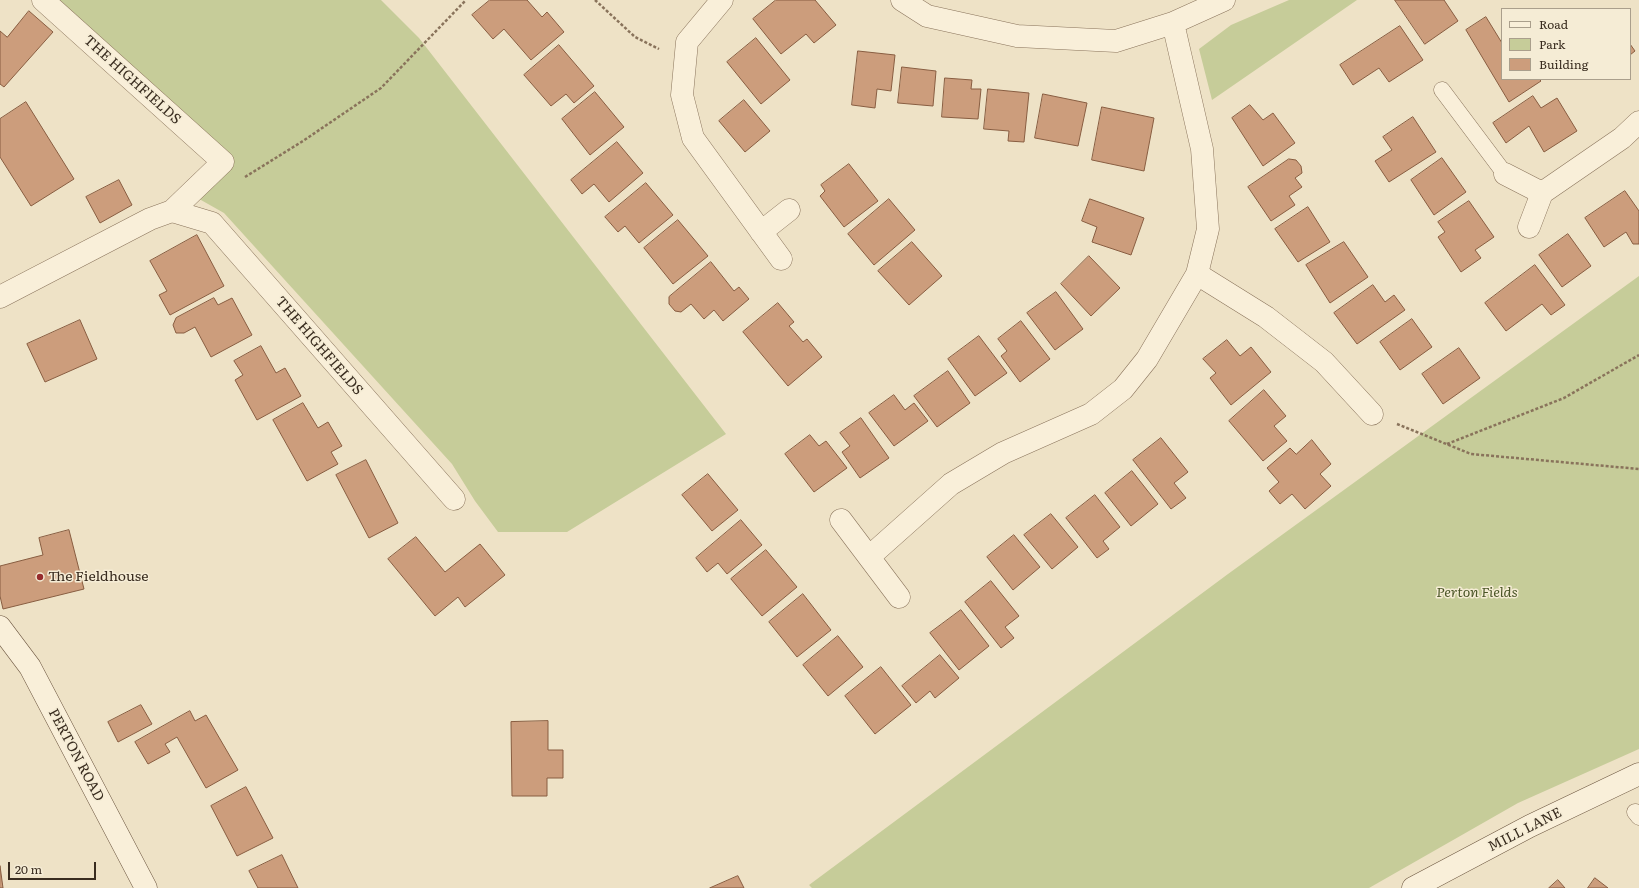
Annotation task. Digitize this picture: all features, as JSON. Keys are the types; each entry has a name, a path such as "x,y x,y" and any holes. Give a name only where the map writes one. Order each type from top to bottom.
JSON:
{"street":[{"name":"THE HIGHFIELDS","path":"0,297 150,220 172,211 223,162 43,0"},
{"path":"722,0 687,42 682,95 693,138 781,259"},
{"path":"902,0 927,16 1017,36 1116,41 1173,23 1224,0"},
{"path":"869,556 951,484 1003,453 1091,414 1122,389 1147,359 1197,274 1208,229 1202,149 1173,23"},
{"path":"1529,227 1542,193 1622,138 1639,122"},
{"path":"1505,174 1542,193"},
{"path":"761,232 789,210"},
{"name":"THE HIGHFIELDS","path":"172,211 212,223 454,499"},
{"path":"1197,274 1266,317 1324,362 1372,414"},
{"path":"841,520 899,597"},
{"name":"PERTON ROAD","path":"0,626 30,667 146,888"},
{"name":"MILL LANE","path":"1413,888 1530,826 1639,774"}],"lane":[{"path":"1442,90 1505,174"}],"path":[{"path":"240,180 303,141 381,88 466,0"},
{"path":"595,0 634,37 685,63"},
{"path":"1447,444 1564,398 1639,354"},
{"path":"1372,414 1471,454 1639,469"}],"green space":[{"path":"40,0 381,0 419,38 726,434 567,532 498,532 475,501 452,464 224,213 185,191 208,162"},
{"path":"1289,0 1357,0 1212,100 1199,49 1231,25"},
{"name":"Perton Fields","path":"1639,276 1639,749 1518,803 1369,888 812,888 809,885 1228,574"}],"building":[{"path":"490,0 527,0 542,17 547,12 564,32 531,60 504,29 493,39 472,15"},
{"path":"776,0 815,0 836,25 814,43 806,34 781,54 753,19"},
{"path":"1395,0 1444,0 1458,21 1425,44"},
{"path":"29,11 53,32 4,87 0,84 0,31 7,37"},
{"path":"1486,17 1501,41 1501,80 1541,81 1509,102 1466,30"},
{"path":"1400,26 1423,60 1389,82 1379,68 1353,85 1340,65"},
{"path":"756,38 790,80 761,104 727,62"},
{"path":"559,45 594,86 574,103 566,94 551,106 524,75"},
{"path":"1631,45 1635,51 1631,54"},
{"path":"858,51 895,55 891,91 877,89 875,108 852,105"},
{"path":"902,67 936,71 933,106 898,103"},
{"path":"945,78 972,80 971,89 981,89 978,119 942,117"},
{"path":"988,89 1029,93 1024,142 1008,141 1009,131 984,129"},
{"path":"595,92 624,127 590,155 562,119"},
{"path":"1043,94 1087,103 1078,146 1035,138"},
{"path":"1533,96 1541,108 1557,98 1577,131 1544,152 1529,126 1506,143 1493,123"},
{"path":"744,100 770,131 745,152 719,121"},
{"path":"26,102 74,179 31,206 0,157 0,119"},
{"path":"1250,105 1263,120 1273,113 1295,143 1263,166 1232,118"},
{"path":"1102,107 1154,118 1144,171 1092,160"},
{"path":"1413,117 1436,152 1389,182 1375,161 1392,150 1383,137"},
{"path":"617,142 643,173 609,202 594,184 582,194 571,180"},
{"path":"1442,158 1466,192 1434,215 1411,180"},
{"path":"1289,159 1296,160 1301,166 1302,173 1295,178 1302,187 1289,196 1295,205 1271,221 1248,187"},
{"path":"849,164 878,201 844,227 820,196 825,191 821,185"},
{"path":"119,180 132,205 100,223 86,197"},
{"path":"646,183 673,215 639,243 625,226 618,232 605,217"},
{"path":"1625,191 1639,211 1639,244 1633,244 1626,232 1604,247 1585,218"},
{"path":"889,199 915,230 874,265 848,234"},
{"path":"1090,199 1144,218 1131,255 1092,242 1097,227 1082,221"},
{"path":"1469,201 1494,237 1475,250 1481,258 1461,272 1438,237 1445,232 1438,222"},
{"path":"1308,207 1330,242 1298,262 1275,229"},
{"path":"678,220 708,256 673,284 644,248"},
{"path":"1568,234 1591,266 1562,287 1539,255"},
{"path":"197,235 224,286 170,315 159,295 167,291 150,261"},
{"path":"912,242 942,276 909,305 878,271"},
{"path":"1344,242 1368,277 1330,303 1306,265"},
{"path":"1089,256 1120,288 1091,316 1061,284"},
{"path":"711,262 734,291 739,287 749,299 723,321 714,310 704,319 691,304 681,312 675,311 669,304 669,297"},
{"path":"1535,265 1565,305 1551,315 1542,304 1506,331 1485,303"},
{"path":"1373,285 1385,302 1394,295 1405,310 1357,344 1334,313"},
{"path":"1056,292 1083,329 1055,350 1027,313"},
{"path":"214,298 218,305 232,298 252,335 211,357 195,327 184,333 176,333 173,325 176,318"},
{"path":"778,303 794,322 789,326 803,342 807,339 822,357 788,386 743,332"},
{"path":"1412,319 1432,347 1400,370 1380,342"},
{"path":"80,320 97,359 45,382 27,344"},
{"path":"1021,321 1050,359 1020,382 1001,356 1007,351 998,339"},
{"path":"979,336 1007,373 975,396 948,359"},
{"path":"1227,340 1240,356 1251,347 1271,372 1231,405 1210,378 1216,373 1203,359"},
{"path":"261,346 276,373 285,368 301,396 257,420 235,380 243,375 234,361"},
{"path":"1459,348 1480,378 1443,404 1422,374"},
{"path":"948,371 970,403 937,427 914,396"},
{"path":"1264,390 1286,416 1274,426 1287,441 1263,461 1229,421"},
{"path":"894,395 905,410 914,403 928,421 894,446 869,413"},
{"path":"303,403 318,428 328,422 342,446 331,452 338,464 307,481 273,420"},
{"path":"861,418 889,458 860,478 842,452 850,446 840,433"},
{"path":"810,435 819,446 826,441 847,468 814,492 785,454"},
{"path":"1161,438 1188,472 1174,483 1186,498 1171,509 1133,460"},
{"path":"1312,440 1331,464 1320,474 1331,486 1305,509 1292,494 1280,504 1269,491 1279,482 1267,468 1290,448 1296,454"},
{"path":"366,460 398,523 369,538 336,475"},
{"path":"1132,471 1158,504 1131,526 1105,493"},
{"path":"708,474 738,510 712,531 682,495"},
{"path":"1095,495 1120,527 1103,541 1109,549 1097,558 1066,518"},
{"path":"1051,514 1078,547 1052,569 1024,535"},
{"path":"741,520 762,545 727,574 718,563 707,572 696,558"},
{"name":"The Fieldhouse","path":"69,530 84,589 3,609 0,596 0,566 43,555 39,538"},
{"path":"1014,535 1040,567 1013,590 987,557"},
{"path":"416,537 445,572 480,544 505,575 465,607 458,597 435,616 388,559"},
{"path":"766,550 797,587 762,616 731,579"},
{"path":"991,581 1019,616 1005,627 1014,638 1001,648 965,602"},
{"path":"803,594 831,630 797,657 769,622"},
{"path":"961,610 989,646 959,670 930,633"},
{"path":"838,636 863,667 828,696 803,665"},
{"path":"940,655 959,678 935,698 930,691 916,703 902,686"},
{"path":"881,667 911,705 875,734 845,696"},
{"path":"141,705 152,724 118,742 108,722"},
{"path":"190,711 195,721 206,715 238,770 206,788 177,737 165,744 170,752 148,764 135,742"},
{"path":"548,721 548,750 563,750 563,778 547,778 547,796 512,796 511,722"},
{"path":"246,787 273,838 237,856 211,806"},
{"path":"282,855 298,888 258,888 249,871"},
{"path":"0,866 3,888 0,888"},
{"path":"738,876 744,888 710,888"},
{"path":"1595,878 1608,888 1588,888"},
{"path":"1558,880 1565,888 1549,888"}],"place":[{"name":"The Fieldhouse","path":"40,577"}]}
